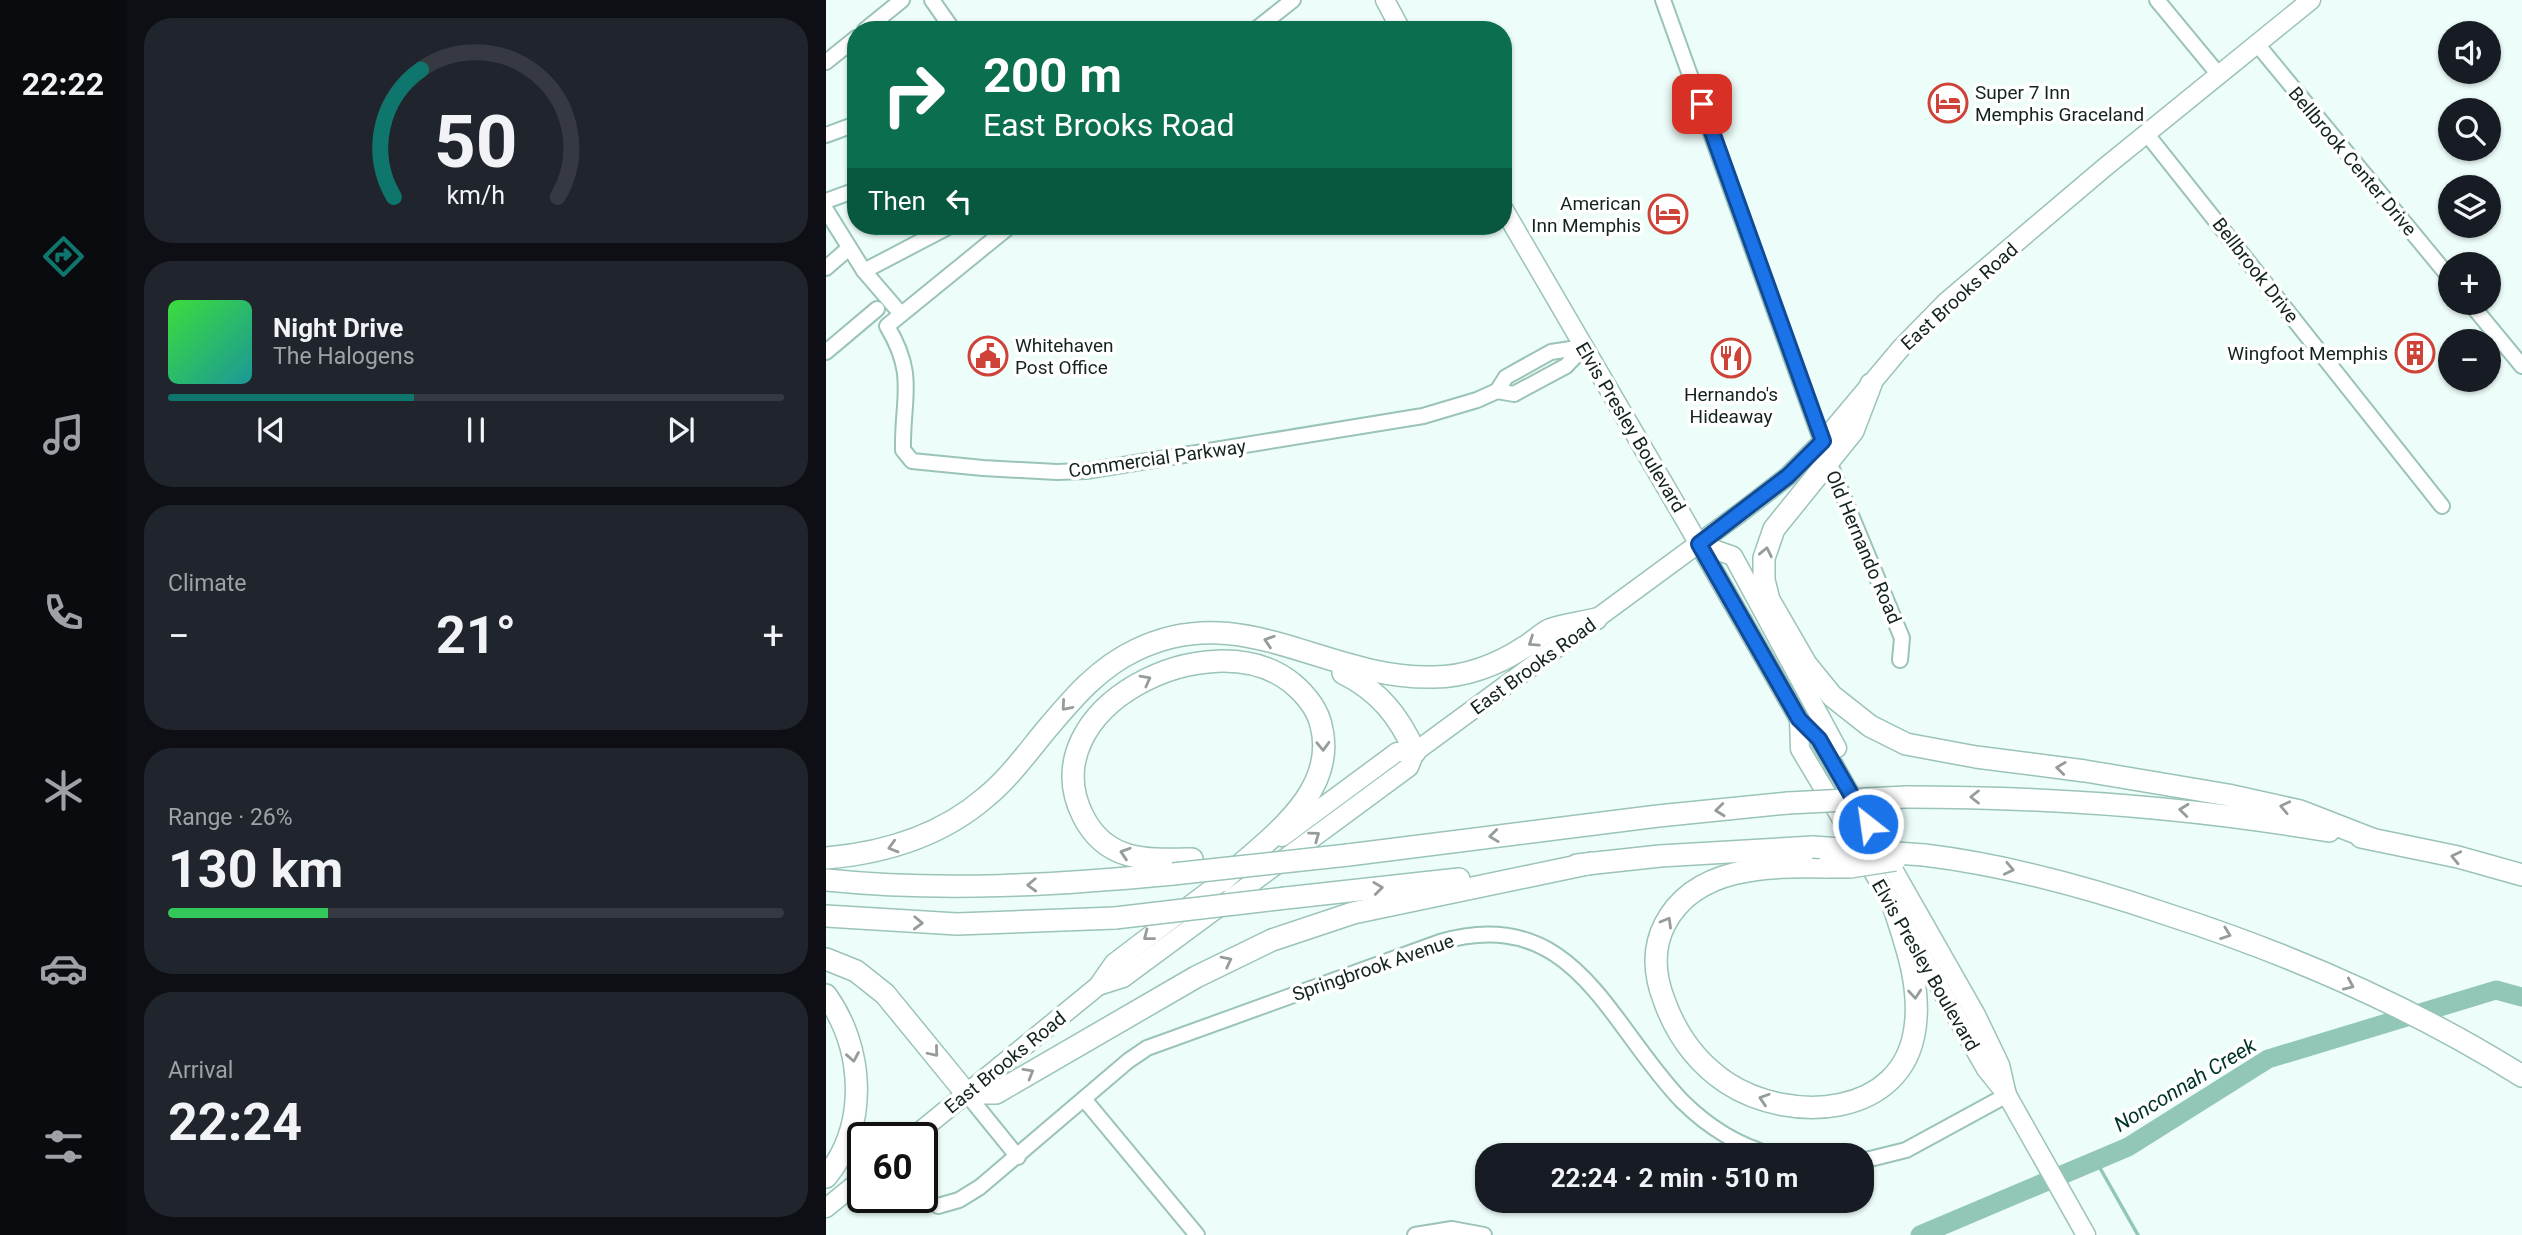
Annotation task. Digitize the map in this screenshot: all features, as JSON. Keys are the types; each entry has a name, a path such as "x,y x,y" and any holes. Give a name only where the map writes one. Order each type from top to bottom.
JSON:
{"highway":[{"path":"1871,384 1853,431 1769,538 1763,568 1766,591 1818,681 1848,711 1894,739"},
{"path":"826,858 867,854 897,846 946,826 995,789 1087,683 1122,657 1157,640 1179,634 1230,632 1261,638 1370,672 1394,676 1436,677 1478,669 1512,655 1550,629 1596,619"},
{"path":"1298,651 1372,690 1398,719 1415,752"},
{"path":"1222,881 1299,808 1315,786 1324,762 1325,745 1317,712 1299,689 1272,671 1257,666 1222,661 1183,665 1163,671 1119,696 1101,713 1080,743 1074,759 1073,790 1078,806 1096,837 1111,849 1148,860 1223,856 1257,864"},
{"path":"1799,678 1821,703 1846,723 1871,735 1940,752 2133,778 2228,795 2300,811 2372,839"},
{"path":"826,880 932,888 1070,884 1348,855 1658,816 1788,803 1906,797 2000,797 2113,803 2210,813 2372,839 2458,857 2522,875"},
{"path":"826,916 957,924 1115,918 1660,856 1812,847 1933,856 2068,883 2196,923 2286,957 2401,1009 2522,1076"},
{"path":"1893,905 1913,975 1917,1010 1912,1044 1905,1060 1889,1081 1868,1097 1832,1106 1811,1107 1789,1106 1769,1101 1728,1083 1695,1054 1671,1018 1657,977 1655,960 1658,942 1663,928 1682,902 1696,890 1716,879 1743,871 1773,867 1850,867 1933,856"},
{"path":"826,960 856,971 885,994 966,1093 996,1093 1196,977 1272,940 1353,914 1592,863"},
{"path":"826,995 844,1024 850,1042 855,1065 856,1094 849,1134 842,1152 826,1177"}],"main road":[{"path":"1385,0 1396,21"},
{"name":"East Brooks Road","path":"1098,986 1123,978 1409,767 1415,752 1788,476 1823,441 1935,312 2146,133 2311,0"},
{"name":"Elvis Presley Boulevard","path":"1512,223 1799,719 1819,739 1868,824 1976,1015 2000,1065 2007,1095"},
{"path":"1699,544 1733,556 1853,777 1868,824"},
{"name":"Elvis Presley Boulevard","path":"1799,719 1800,750 1893,905 1986,1069 2007,1095 2086,1235"},
{"name":"East Brooks Road","path":"931,1122 1098,986 1114,963 1397,752 1415,752"},
{"path":"826,1208 847,1191"}],"street":[{"path":"876,21 902,0"},
{"path":"932,0 947,21"},
{"path":"1266,21 1293,0"},
{"name":"Old Hernando Road","path":"1663,0 1829,462 1902,638 1900,660"},
{"path":"2157,0 2219,75"},
{"name":"Bellbrook Center Drive","path":"2257,44 2438,263"},
{"path":"826,62 847,45"},
{"path":"826,135 847,127"},
{"name":"Bellbrook Drive","path":"2146,133 2442,506"},
{"path":"826,201 847,193"},
{"path":"826,210 864,271 901,314 999,235"},
{"path":"864,271 933,235"},
{"path":"826,268 849,248"},
{"path":"826,352 877,309"},
{"name":"Commercial Parkway","path":"901,314 887,326 902,355 905,370 907,390 903,450 908,458 916,463 1057,472 1086,471 1423,416 1477,400 1497,391 1506,376 1551,352 1584,347"},
{"path":"2480,315 2522,366"},
{"name":"Springbrook Avenue","path":"938,1206 970,1194 1018,1157 1137,1054 1164,1041 1440,942 1467,935 1495,934 1534,942 1561,958 1591,987 1684,1103 1703,1120 1745,1143"},
{"path":"966,1093 1018,1157"},
{"path":"1874,1158 1906,1150 2007,1095"},
{"path":"1084,1099 1197,1235"},
{"path":"1415,1235 1432,1230 1452,1229 1484,1235"}],"waterway":[{"name":"Nonconnah Creek","path":"1920,1235 2128,1147 2268,1059 2496,990 2522,997"},
{"path":"2096,1161 2138,1235"}],"place":[{"name":"Super 7 Inn Memphis Graceland","path":"1948,103"},
{"name":"American Inn Memphis","path":"1668,214"},
{"name":"Wingfoot Memphis","path":"2415,353"},
{"name":"Whitehaven Post Office","path":"988,356"},
{"name":"Hernando's Hideaway","path":"1731,358"}],"route":[{"path":"1702,104 1823,441 1788,476 1699,544 1799,719 1819,739 1868,824"}]}
